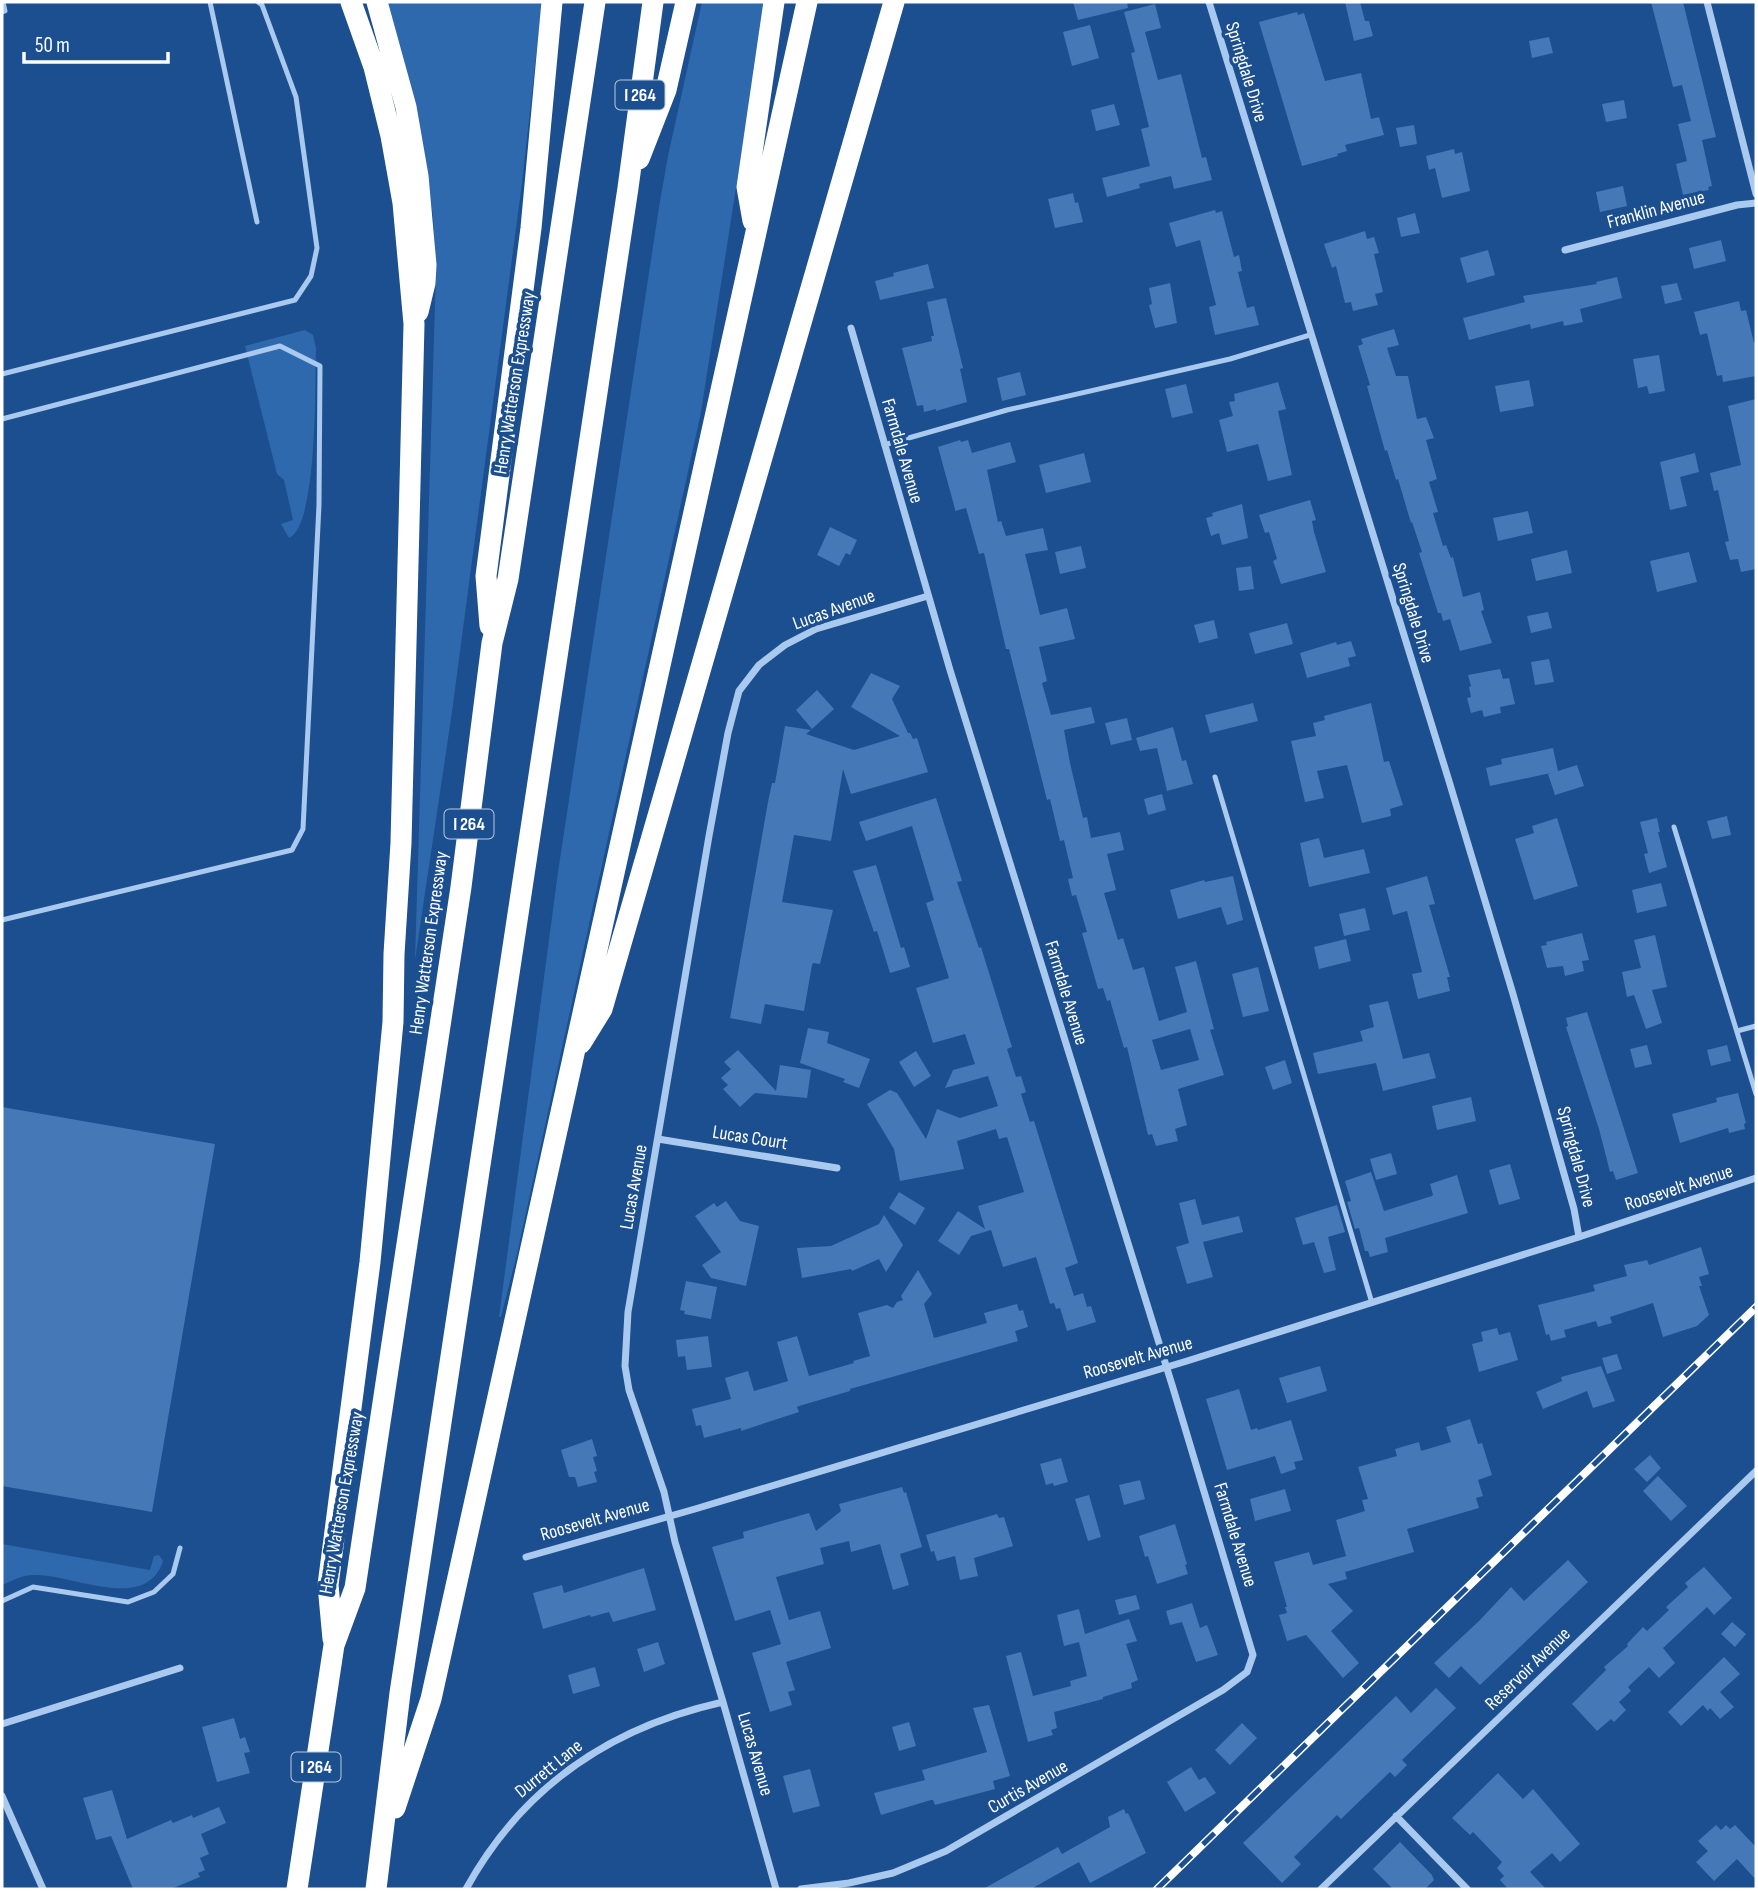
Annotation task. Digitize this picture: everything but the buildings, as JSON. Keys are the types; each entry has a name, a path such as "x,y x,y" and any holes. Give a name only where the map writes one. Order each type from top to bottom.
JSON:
{"highway":[{"path":"334,1644 328,1585 370,1262 393,1022 401,844 414,324 403,203 391,136 374,67 351,2"},
{"path":"377,2 406,107 422,212 425,283 414,324"},
{"path":"492,643 486,576 534,201 552,2"},
{"name":"Henry Watterson Expressway","path":"297,1889 334,1644 355,1588 459,901 492,643 508,579 595,2"},
{"name":"I 264","path":"376,1889 400,1693 628,188 653,2"},
{"path":"628,188 666,90 686,2"},
{"path":"755,234 747,187 774,2"},
{"path":"381,1852 431,1699 807,2"},
{"path":"573,1057 602,1009 894,2"}],"street":[{"name":"Springdale Drive","path":"1209,2 1505,967 1567,1182 1579,1237"},
{"path":"1707,2 1756,194"},
{"name":"Franklin Avenue","path":"1565,250 1756,202"},
{"name":"Farmdale Avenue","path":"851,328 928,596 1249,1635 1253,1655 1251,1667"},
{"name":"Lucas Avenue","path":"776,1889 674,1542 664,1492 629,1390 625,1366 628,1311 709,836 728,733 739,691 759,665 785,645 816,629 928,596"},
{"name":"Lucas Court","path":"658,1139 837,1168"},
{"name":"Roosevelt Avenue","path":"526,1557 1372,1303 1756,1178"},
{"name":"Reservoir Avenue","path":"1321,1889 1756,1471"},
{"name":"Curtis Avenue","path":"801,1889 849,1883 893,1873 946,1851 1223,1690 1251,1667"},
{"path":"2,1724 180,1668"},
{"name":"Durrett Lane","path":"466,1889 498,1838 520,1812 572,1767 636,1730 694,1709 723,1702"},
{"path":"3,1801 43,1889"},
{"path":"1396,1816 1467,1889"}],"lane":[{"path":"2,12 5,11 3,2"},
{"path":"209,2 257,222"},
{"path":"2,374 295,300 311,276 317,248 296,97 262,5 258,2"},
{"path":"884,445 1007,410 1230,359 1310,335"},
{"path":"2,419 280,346 320,366 319,505 303,829 292,850 2,920"},
{"path":"1215,777 1372,1303"},
{"path":"1674,827 1756,1094"},
{"path":"1737,1031 1756,1026"},
{"path":"2,1601 33,1587 128,1602 154,1592 173,1574 180,1548"}],"shaded area":[{"path":"387,2 542,2 522,183 452,712 415,960 436,271 433,216 425,158"},
{"path":"702,2 765,2 701,412 517,1254 499,1317 558,872 659,207"},
{"path":"305,330 313,335 316,348 313,450 305,508 298,528 289,538 281,524 293,520 284,480 277,474 245,346"},
{"path":"2,1544 150,1570 154,1556 159,1555 163,1561 154,1577 141,1585 124,1588 33,1575 2,1585"}],"railway":[{"path":"1157,1889 1756,1307"}]}
